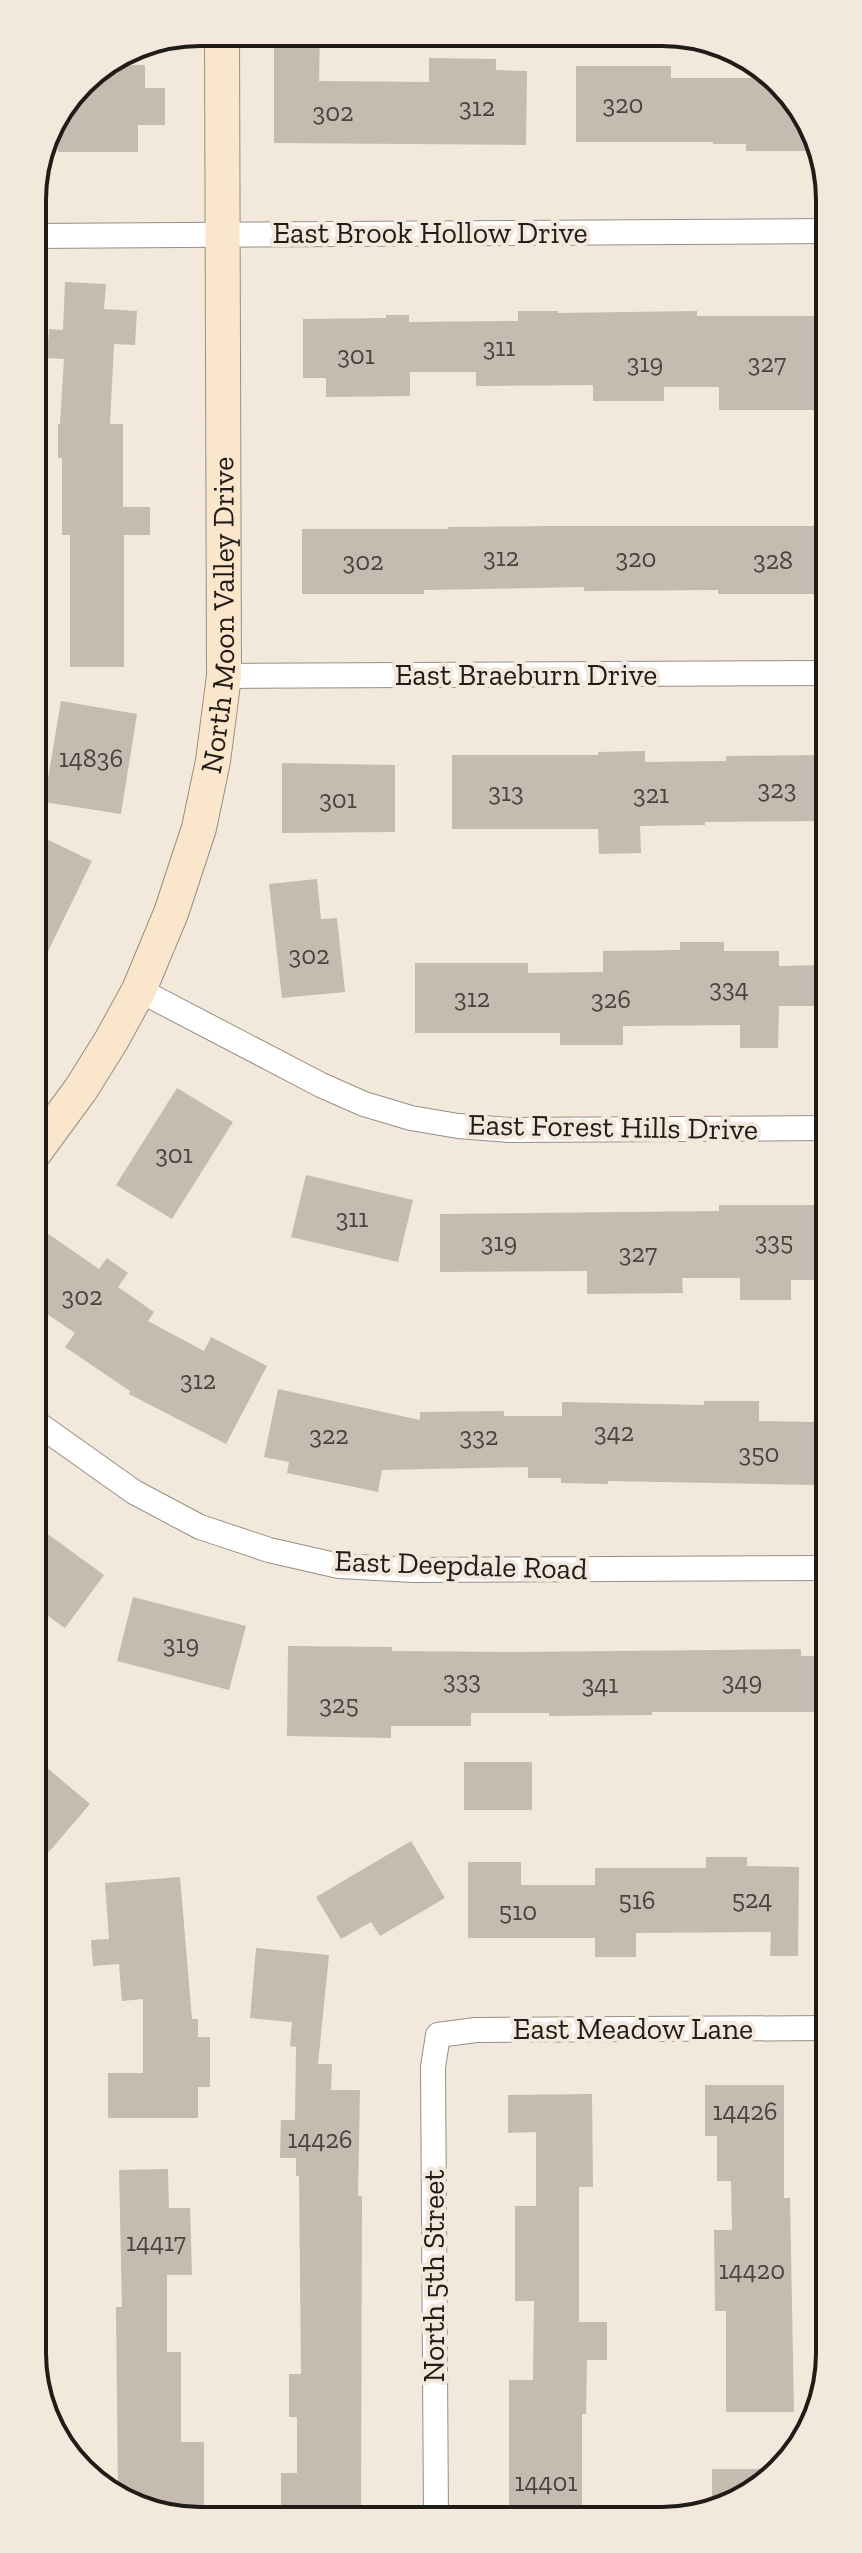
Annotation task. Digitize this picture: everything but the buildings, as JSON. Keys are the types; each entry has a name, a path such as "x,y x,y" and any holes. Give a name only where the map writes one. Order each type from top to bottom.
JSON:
{"street":[{"name":"North Moon Valley Drive","path":"46,1137 81,1089 139,990 171,913 199,828 213,761 224,676 222,46"},
{"name":"East Brook Hollow Drive","path":"46,236 816,231"},
{"name":"East Braeburn Drive","path":"224,676 816,673"},
{"name":"East Forest Hills Drive","path":"139,990 321,1085 364,1104 411,1118 510,1130 816,1128"},
{"name":"East Deepdale Road","path":"46,1430 134,1492 200,1527 269,1550 339,1566 413,1570 816,1568"},
{"name":"East Meadow Lane","path":"438,2035 476,2030 816,2028"},
{"name":"North 5th Street","path":"436,2507 433,2067 438,2035"}]}
